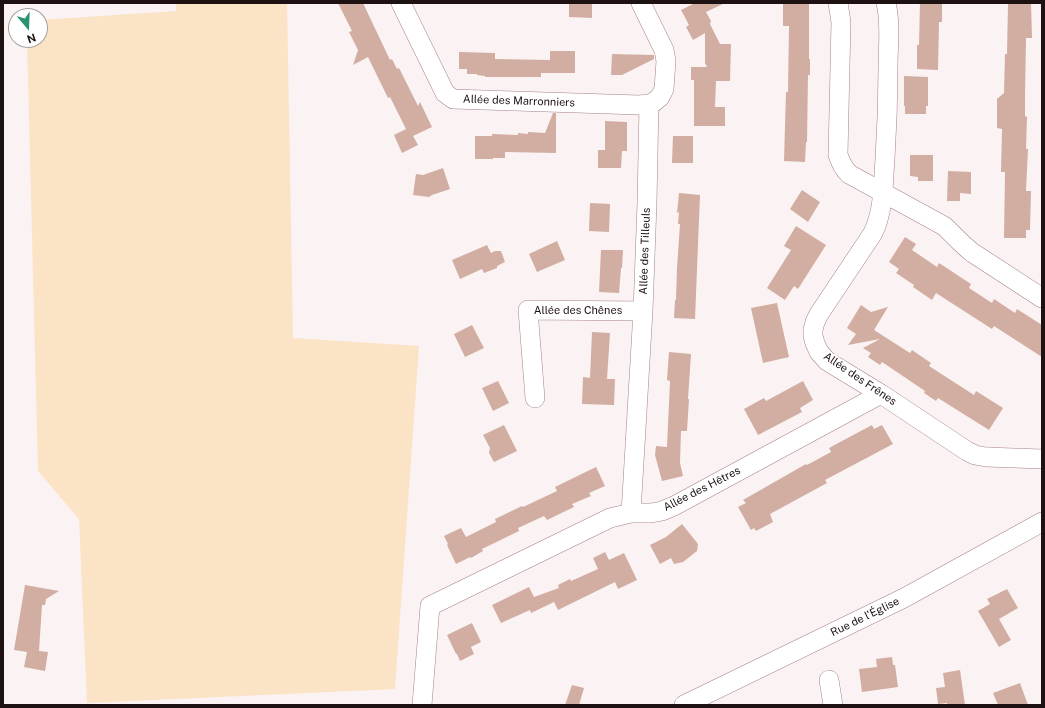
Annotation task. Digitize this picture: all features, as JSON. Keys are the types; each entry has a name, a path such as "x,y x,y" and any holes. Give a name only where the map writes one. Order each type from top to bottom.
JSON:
{"street":[{"name":"Allée des Marronniers","path":"400,3 444,93 453,99 639,105 649,104"},
{"path":"642,3 664,50 666,61 664,89 660,97 649,104"},
{"path":"838,3 841,22 838,155 844,170 944,226 973,254 1042,298"},
{"name":"Allée des Frênes","path":"886,3 888,25 888,106 883,193 878,223 873,233 819,314 813,330 815,343 819,352 827,361 976,455 986,458 1042,459"},
{"name":"Allée des Tilleuls","path":"631,513 643,311 649,104"},
{"name":"Allée des Chênes","path":"535,398 528,310 643,311"},
{"name":"Allée des Hêtres","path":"422,705 430,606 610,518 631,513 651,513 662,511 674,506 881,394"},
{"name":"Rue de l'Église","path":"684,705 904,598 1042,522"},
{"path":"829,680 834,705"}],"shaded area":[{"path":"176,3 287,3 293,338 419,346 395,689 87,703 79,519 38,471 27,48 48,48 48,19 176,11"}],"building":[{"path":"338,3 363,3 390,60 392,59 397,69 399,68 418,106 420,102 432,127 413,136 418,145 402,153 394,135 406,129 390,97 388,98 368,57 353,65 358,50 349,32 352,31"},
{"path":"569,3 592,3 592,18 569,17"},
{"path":"695,3 725,3 706,12 720,44 731,44 730,81 716,81 715,107 725,107 725,126 694,126 694,80 691,80 691,67 707,67 705,63 705,33 693,40 686,27 689,25 681,10"},
{"path":"783,3 809,3 810,75 808,75 807,142 805,162 784,161 786,92 788,92 789,26 783,26"},
{"path":"920,3 942,3 942,22 939,22 938,70 917,69"},
{"path":"1008,3 1031,3 1032,38 1026,38 1025,116 1027,117 1026,149 1028,149 1026,191 1031,191 1030,230 1026,230 1026,238 1004,238 1005,172 1001,172 1002,129 997,128 997,99 1004,93 1005,54 1007,54"},
{"path":"550,51 575,51 575,73 541,73 541,77 485,77 477,74 467,74 467,69 459,69 459,52 495,53 495,59 550,60"},
{"path":"612,54 654,55 654,59 622,75 611,75"},
{"path":"904,76 928,77 928,106 926,106 926,114 905,114"},
{"path":"553,113 556,113 556,153 505,152 505,158 475,159 475,136 492,136 492,134 518,135 518,133 528,134 528,132 545,133"},
{"path":"605,121 627,122 627,151 622,151 621,168 598,168 598,150 605,150"},
{"path":"673,136 693,136 693,163 672,163"},
{"path":"910,155 933,155 933,181 918,181 918,177 910,176"},
{"path":"443,168 450,189 429,197 413,195 416,174 423,175"},
{"path":"948,171 971,172 971,194 960,193 960,201 947,201"},
{"path":"802,190 820,202 808,222 790,209"},
{"path":"679,193 700,195 695,319 674,318 680,224 678,224 679,212 677,213"},
{"path":"590,203 610,204 609,232 589,231"},
{"path":"796,226 826,245 798,289 794,286 785,300 767,288 791,250 784,246"},
{"path":"905,237 916,244 912,250 937,267 939,263 971,284 969,288 992,303 994,299 1015,313 1017,309 1042,325 1042,357 994,326 992,329 936,293 932,300 913,287 914,285 896,273 899,269 889,262"},
{"path":"557,241 565,260 537,272 529,254"},
{"path":"487,245 491,253 501,251 505,262 497,266 497,268 484,273 482,269 460,279 452,260"},
{"path":"601,250 623,250 619,293 599,292"},
{"path":"777,303 789,357 763,363 751,308"},
{"path":"861,305 871,312 888,307 874,330 910,353 912,350 931,363 929,366 974,395 976,391 1003,408 989,430 938,398 936,401 924,393 925,391 882,362 880,365 868,357 871,353 863,348 880,339 848,345 856,334 847,328"},
{"path":"472,325 484,348 465,357 454,334"},
{"path":"592,332 610,333 607,379 615,379 614,405 582,404 583,377 590,378"},
{"path":"669,352 691,354 689,399 687,431 681,431 680,463 683,476 662,481 655,455 656,446 667,447 670,381 667,380"},
{"path":"498,381 509,403 493,411 482,388"},
{"path":"803,381 813,400 800,408 802,412 758,435 744,409 764,398 766,401"},
{"path":"504,425 517,451 494,462 489,453 490,448 483,435"},
{"path":"872,425 874,429 882,425 893,444 825,480 827,483 770,514 773,522 756,531 754,528 751,530 738,507 746,503 743,500 806,464 807,465 831,452 829,448"},
{"path":"596,467 605,486 589,493 591,496 572,504 574,507 547,520 544,516 518,528 519,531 482,549 483,551 471,558 470,557 456,564 444,536 461,528 466,537 496,522 495,519 557,491 555,487"},
{"path":"682,524 698,544 697,551 683,562 674,564 671,558 660,564 650,545 666,537"},
{"path":"605,552 609,560 624,553 637,580 618,589 615,582 558,610 554,602 531,613 530,610 501,623 492,605 529,587 534,597 559,588 558,585 570,579 571,581 598,569 593,558"},
{"path":"25,585 59,591 46,599 45,605 42,605 39,651 48,652 45,671 24,667 27,652 14,650"},
{"path":"1007,589 1018,608 999,619 1011,640 999,647 978,611 990,604 987,599"},
{"path":"472,623 481,642 471,647 474,654 460,661 447,635"},
{"path":"892,657 893,665 895,665 898,687 862,692 859,669 877,667 876,659"},
{"path":"960,670 965,705 947,705 947,703 938,704 936,688 945,687 943,673"},
{"path":"1020,683 1028,705 998,705 993,693"},
{"path":"572,685 584,688 579,705 565,705"}]}
